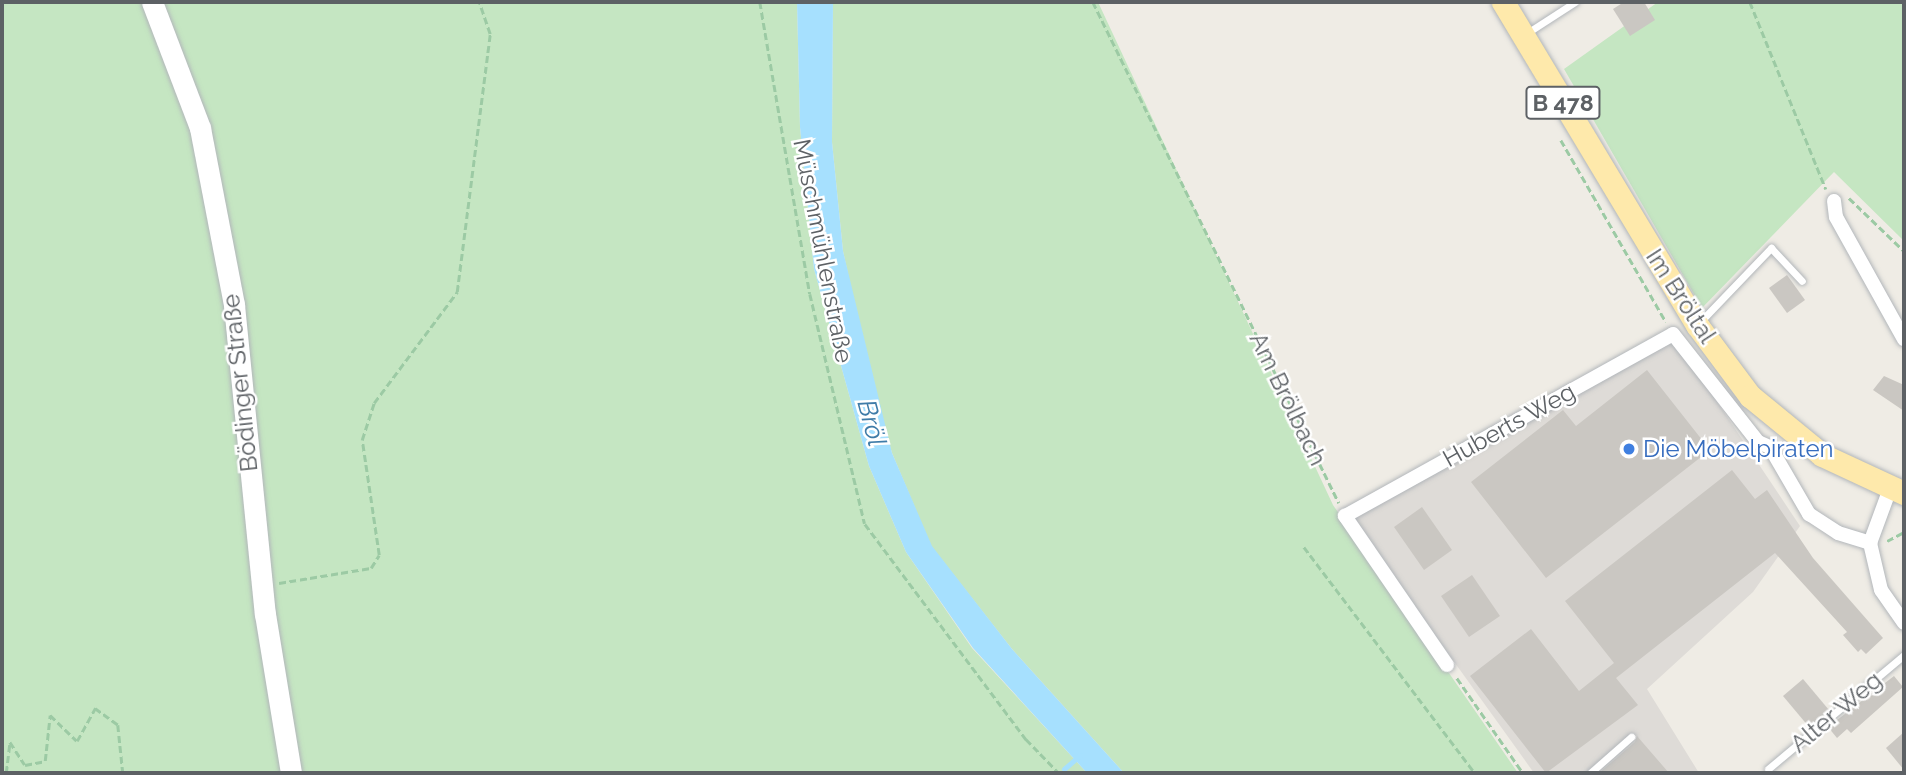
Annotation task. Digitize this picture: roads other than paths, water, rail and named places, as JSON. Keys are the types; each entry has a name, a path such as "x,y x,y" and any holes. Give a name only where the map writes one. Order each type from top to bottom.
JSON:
{"main road":[{"name":"Im Bröltal","path":"1503,2 1697,325 1750,396 1822,455 1898,490"}],"street":[{"name":"Bödinger Straße","path":"152,2 200,128 234,305 262,586 291,773"},
{"path":"1834,201 1836,217 1904,339"},
{"name":"Huberts Weg","path":"1447,665 1345,516 1673,334 1758,442 1770,447 1809,514 1838,533 1870,543"},
{"path":"1898,490 1870,543 1881,590 1904,623"}],"lane":[{"path":"1523,36 1574,2"},
{"path":"1697,325 1771,248 1801,281"},
{"name":"Alter Weg","path":"1768,769 1904,655"},
{"path":"1590,773 1632,737"}],"water":[{"name":"Bröl","path":"797,2 833,2 832,142 843,251 892,453 932,546 1012,649 1124,773 1087,773 973,648 906,552 869,466 814,269 800,127"}],"waterway":[{"path":"1064,769 1080,755"}],"place":[{"name":"Die Möbelpiraten","path":"1629,449"}]}
